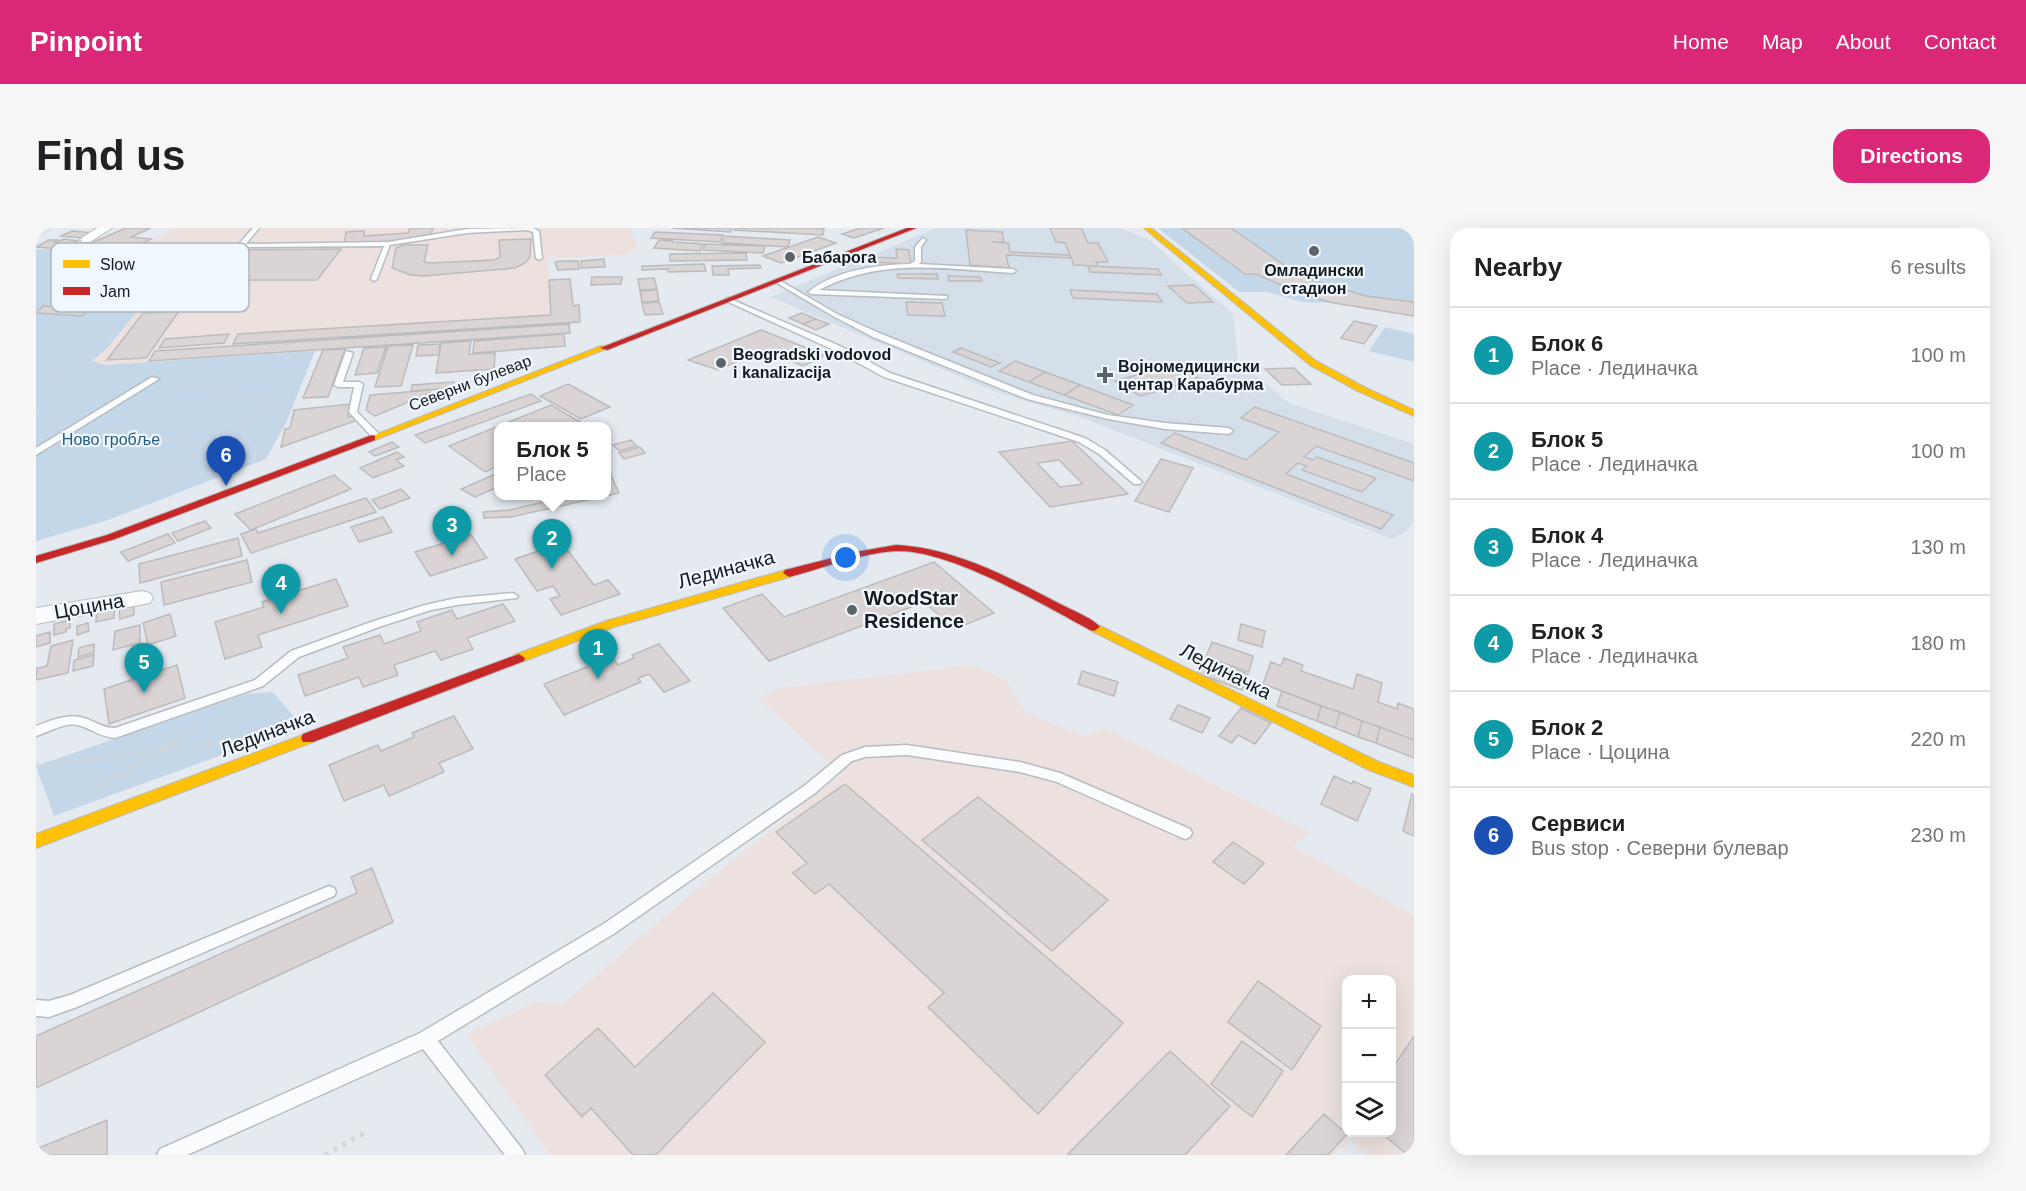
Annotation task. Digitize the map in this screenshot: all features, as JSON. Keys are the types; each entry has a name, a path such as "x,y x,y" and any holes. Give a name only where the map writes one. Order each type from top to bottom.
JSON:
{"street":[{"path":"86,239 106,228"},
{"name":"Северни булевар","path":"36,560 118,534 913,228"},
{"path":"1147,228 1313,363 1363,390 1414,413"},
{"name":"Лединачка","path":"36,840 610,624 745,584 826,563 898,548 938,554 1003,581 1374,766 1414,782"},
{"name":"Цоцина","path":"36,616 142,598"}],"lane":[{"path":"243,243 256,228"},
{"path":"249,246 388,244 468,230 533,229 536,231 539,258"},
{"path":"909,267 918,262 918,247 923,240"},
{"path":"374,279 388,244"},
{"path":"811,292 858,272 909,267 1013,271"},
{"path":"777,281 835,315 876,335 1030,397 1108,417 1165,426 1229,430"},
{"path":"795,291 945,297"},
{"path":"728,300 839,349 887,375 1082,440 1102,452 1137,482"},
{"path":"349,353 338,385 359,384 353,412 376,436"},
{"path":"36,452 155,379"},
{"path":"36,730 78,721 99,732 115,733 259,683 295,654 435,605 490,595 513,596"},
{"path":"166,1155 426,1039 610,928 809,790 847,758 865,752 907,750 1020,767 1060,778 1185,833"},
{"path":"36,1008 49,1009 71,1002 330,892"},
{"path":"426,1039 516,1155"}],"path":[{"path":"36,235 52,228"},
{"path":"36,283 51,286"},
{"path":"36,305 51,298"},
{"path":"36,366 60,370"},
{"path":"155,379 274,400 286,405 276,440 242,465 231,469"},
{"path":"144,503 122,512 274,400"},
{"path":"36,415 212,446"},
{"path":"93,790 160,751 207,717"},
{"path":"36,765 219,744"},
{"path":"325,1155 366,1132"}],"shaded area":[{"path":"176,228 629,228 638,248 627,255 547,258 550,280 570,279 580,322 156,351 147,362 105,365 92,361 106,349 138,312 249,312 249,243 145,243"},
{"name":"Војномедицински центар Карабурма","path":"937,228 1119,228 1148,239 1233,314 1238,361 1289,403 1414,444 1414,521 1407,531 1392,539 1080,417 996,392 770,297"},
{"path":"972,665 1007,680 1025,712 1085,737 1105,728 1310,833 1293,846 1414,916 1414,1155 1369,1155 1350,1140 1334,1155 550,1155 466,1034 534,1003 563,1004 685,899 842,774 758,698 781,688"}],"green space":[{"name":"Омладински стадион","path":"1158,228 1414,228 1414,316 1334,303 1302,302 1267,292 1239,292"},
{"name":"Ново гробље","path":"36,249 51,249 51,312 138,312 106,349 92,361 105,365 315,351 286,423 266,459 108,520 36,541"},
{"path":"1385,327 1414,334 1414,362 1369,351"},
{"path":"273,692 302,726 54,816 36,766 245,694"}],"building":[{"path":"126,228 151,228 131,237 151,239 143,243 91,243"},
{"path":"410,228 433,228 431,234 397,241 344,244 346,232 364,231 364,236 408,233"},
{"path":"672,228 732,228 730,232"},
{"path":"735,228 824,229 823,235 734,230"},
{"path":"861,228 884,228 854,238 842,234"},
{"path":"1050,228 1081,228 1088,243 1098,243 1108,262 1096,262 1098,266 1074,265 1065,243 1056,242"},
{"path":"1182,228 1231,228 1293,271 1309,279 1366,296 1414,302 1414,316 1334,303 1306,296 1256,274 1245,274"},
{"path":"966,230 1002,232 1004,242 992,242 1008,243 1010,252 1070,255 1071,258 1006,255 1009,268 970,265"},
{"path":"72,231 94,233 83,238 61,236"},
{"path":"655,232 723,235 720,242 651,238"},
{"path":"725,236 790,240 788,247 722,243"},
{"path":"818,237 836,243 781,263 763,256"},
{"path":"64,239 78,241 51,243 51,248 36,247 49,240 57,240 54,242"},
{"path":"531,239 530,257 525,263 515,268 423,276 411,275 392,268 396,248 403,245 428,245 424,262 430,263 494,260 500,257 499,240"},
{"path":"659,240 703,244 700,251 654,248"},
{"path":"705,244 765,246 763,253 703,250"},
{"path":"341,249 317,280 249,280 249,250"},
{"path":"896,249 909,250 911,264 868,262 868,257 897,258"},
{"path":"746,253 747,260 670,261 670,254"},
{"path":"604,259 605,267 581,268 581,261"},
{"path":"578,261 579,269 558,270 555,262"},
{"path":"704,264 706,271 642,270 642,266"},
{"path":"760,265 761,268 728,269 729,275 713,275 712,266"},
{"path":"1088,266 1158,269 1161,275 1090,272"},
{"path":"897,274 937,274 938,279 898,278"},
{"path":"948,276 980,277 982,281 949,281"},
{"path":"592,277 622,277 621,284 591,285"},
{"path":"654,278 657,289 640,290 638,279"},
{"path":"570,279 573,306 579,305 580,322 233,344 238,334 551,315 549,280"},
{"path":"1194,285 1213,302 1187,303 1168,286"},
{"path":"657,290 659,301 642,302 640,291"},
{"path":"1070,290 1157,294 1162,302 1073,298"},
{"path":"659,302 663,314 645,315 642,303"},
{"path":"906,302 942,303 945,316 908,315"},
{"path":"43,306 51,307 51,312 86,312 82,316 36,313"},
{"path":"178,312 146,358 107,360 143,313"},
{"path":"802,313 816,319 803,324 789,318"},
{"path":"816,319 829,324 816,330 803,324"},
{"path":"1354,321 1377,326 1364,344 1341,338"},
{"path":"569,324 570,333 149,361 155,351"},
{"path":"761,330 825,355 803,366 764,350 718,370 688,360"},
{"path":"229,334 224,343 159,348 165,339"},
{"path":"564,334 565,346 473,353 474,341"},
{"path":"471,341 469,354 495,353 494,369 436,373 441,343"},
{"path":"440,344 439,355 416,356 418,345"},
{"path":"413,345 401,386 375,387 388,346"},
{"path":"386,347 377,373 355,375 364,348"},
{"path":"961,348 1000,363 991,367 953,352"},
{"path":"345,349 328,397 303,398 323,350"},
{"path":"1015,361 1045,372 1029,382 999,371"},
{"path":"1174,365 1200,379 1140,396 1115,381"},
{"path":"1294,368 1311,384 1282,385 1265,369"},
{"path":"1045,372 1080,385 1064,395 1029,382"},
{"path":"454,382 453,388 411,391 412,385"},
{"path":"568,384 610,407 581,419 540,396"},
{"path":"1080,385 1133,405 1118,415 1064,395"},
{"path":"430,390 430,393 375,416 366,410 370,395"},
{"path":"531,394 541,401 425,443 415,435"},
{"path":"350,404 348,417 357,416 355,421 281,447 285,429 290,428 294,410"},
{"path":"551,405 580,422 509,422"},
{"path":"1255,407 1414,463 1414,481 1316,446 1304,457 1313,460 1317,457 1376,478 1362,492 1302,470 1307,466 1298,463 1286,474 1393,515 1381,529 1161,443 1175,433 1246,460 1279,432 1241,418"},
{"path":"494,428 494,468 485,472 449,446"},
{"path":"631,440 637,446 619,451 613,445"},
{"path":"1072,441 1128,494 1050,507 999,452","holes":["1059,460 1083,484 1060,487 1037,463"]},
{"path":"392,442 399,447 375,456 369,452"},
{"path":"640,447 645,453 624,459 619,453"},
{"path":"397,452 404,457 396,460 404,466 373,478 360,468"},
{"path":"1161,459 1193,468 1169,512 1135,501"},
{"path":"334,475 351,489 251,530 235,514"},
{"path":"494,475 494,489 475,497 461,489"},
{"path":"611,475 619,493 611,495"},
{"path":"401,489 410,498 380,509 372,500"},
{"path":"366,498 376,512 251,553 241,534 256,529 258,533"},
{"path":"551,500 588,500 511,517 484,518 483,512 510,510"},
{"path":"383,517 392,532 359,542 351,527"},
{"path":"205,521 211,528 178,541 172,533"},
{"path":"168,534 175,543 128,561 121,552"},
{"path":"471,535 487,558 430,576 415,552"},
{"path":"238,538 242,556 140,583 139,564"},
{"path":"562,543 594,585 608,580 620,594 561,615 550,599 560,596 553,586 537,591 515,559"},
{"path":"247,560 252,582 164,605 161,582"},
{"name":"WoodStar Residence","path":"934,562 994,613 955,629 924,602 769,661 723,608 762,594 784,617"},
{"path":"336,579 348,606 258,635 262,647 225,659 215,622 264,607 262,602"},
{"path":"115,603 114,618 96,622 97,607"},
{"path":"134,603 134,615 120,619 119,607"},
{"path":"503,604 515,621 467,638 473,649 441,660 435,651 394,665 398,675 363,687 359,677 305,696 298,675 348,658 343,647 380,635 384,644 421,631 417,622 452,610 457,619"},
{"path":"170,614 176,636 148,645 143,623"},
{"path":"70,620 70,628 66,629 66,632 54,635 54,624"},
{"path":"88,623 89,631 77,635 77,626"},
{"path":"1241,624 1265,631 1262,647 1238,640"},
{"path":"140,625 140,643 113,650 115,631"},
{"path":"50,632 50,643 36,647 36,636"},
{"path":"73,640 68,673 36,680 37,668 47,666 51,646"},
{"path":"1212,642 1253,656 1249,672 1206,657"},
{"path":"94,644 94,653 78,657 79,648"},
{"path":"659,644 690,681 664,692 649,674 638,678 641,682 564,715 544,684 612,657 618,665 634,658 632,655"},
{"path":"94,655 93,666 73,671 74,660"},
{"path":"1204,658 1248,674 1242,690 1197,673"},
{"path":"1284,658 1303,665 1301,671 1353,689 1357,674 1382,683 1378,702 1397,709 1398,703 1414,709 1414,740 1263,684 1271,662 1281,666"},
{"path":"177,665 185,698 109,724 104,689"},
{"path":"1082,671 1118,682 1114,696 1078,684"},
{"path":"1282,691 1321,706 1317,721 1277,706"},
{"path":"1178,705 1210,718 1202,733 1170,719"},
{"path":"1321,706 1340,712 1335,728 1317,721"},
{"path":"1241,708 1271,723 1255,744 1238,735 1232,743 1219,736"},
{"path":"1340,712 1362,721 1358,737 1335,728"},
{"path":"454,716 473,749 439,763 444,772 389,796 384,785 344,801 329,765 378,745 381,751 414,737 412,733"},
{"path":"1362,721 1380,727 1376,743 1358,737"},
{"path":"1380,727 1414,740 1414,758 1376,743"},
{"path":"1334,776 1371,789 1357,821 1321,804"},
{"path":"845,784 1123,1023 1038,1114 928,1007 944,993 829,884 815,894 793,873 807,863 776,832"},
{"path":"1412,794 1414,795 1414,836 1403,831"},
{"path":"978,797 1108,900 1052,951 922,840"},
{"path":"1233,842 1264,863 1244,884 1213,862"},
{"path":"372,868 393,922 36,1088 36,1036 357,893 351,877"},
{"path":"1258,981 1321,1026 1292,1070 1228,1022"},
{"path":"713,993 765,1042 656,1155 633,1155 591,1108 582,1117 545,1075 598,1028 635,1067"},
{"path":"1414,1036 1414,1155 1408,1155 1386,1137 1396,1137 1396,1063"},
{"path":"1242,1041 1283,1071 1252,1117 1211,1084"},
{"path":"1170,1051 1230,1106 1185,1155 1067,1155"},
{"path":"1324,1114 1342,1130 1342,1137 1344,1137 1328,1155 1286,1155"},
{"path":"107,1120 107,1155 36,1155 36,1149"}],"traffic: slow":[{"path":"1147,228 1313,363 1363,390 1414,413"},
{"path":"372,438 604,348"},
{"path":"519,658 610,624 789,573"},
{"path":"1094,627 1374,766 1414,781"},
{"path":"36,841 308,738"}],"traffic: jam":[{"path":"604,348 913,228"},
{"path":"36,560 111,537 372,438"},
{"path":"789,573 869,552 896,548 916,549 941,555 996,577 1094,627"},
{"path":"308,738 519,658"}],"place":[{"name":"Омладински стадион","path":"1314,251"},
{"name":"Бабарога","path":"790,257"},
{"name":"Beogradski vodovod i kanalizacija","path":"721,363"},
{"name":"Војномедицински центар Карабурма","path":"1105,375"},
{"name":"Сервиси","path":"226,486"},
{"name":"Блок 4","path":"452,556"},
{"name":"Блок 5","path":"552,569"},
{"name":"WoodStar Residence","path":"852,610"},
{"name":"Блок 3","path":"281,614"},
{"name":"Блок 6","path":"598,679"},
{"name":"Блок 2","path":"144,693"}]}
